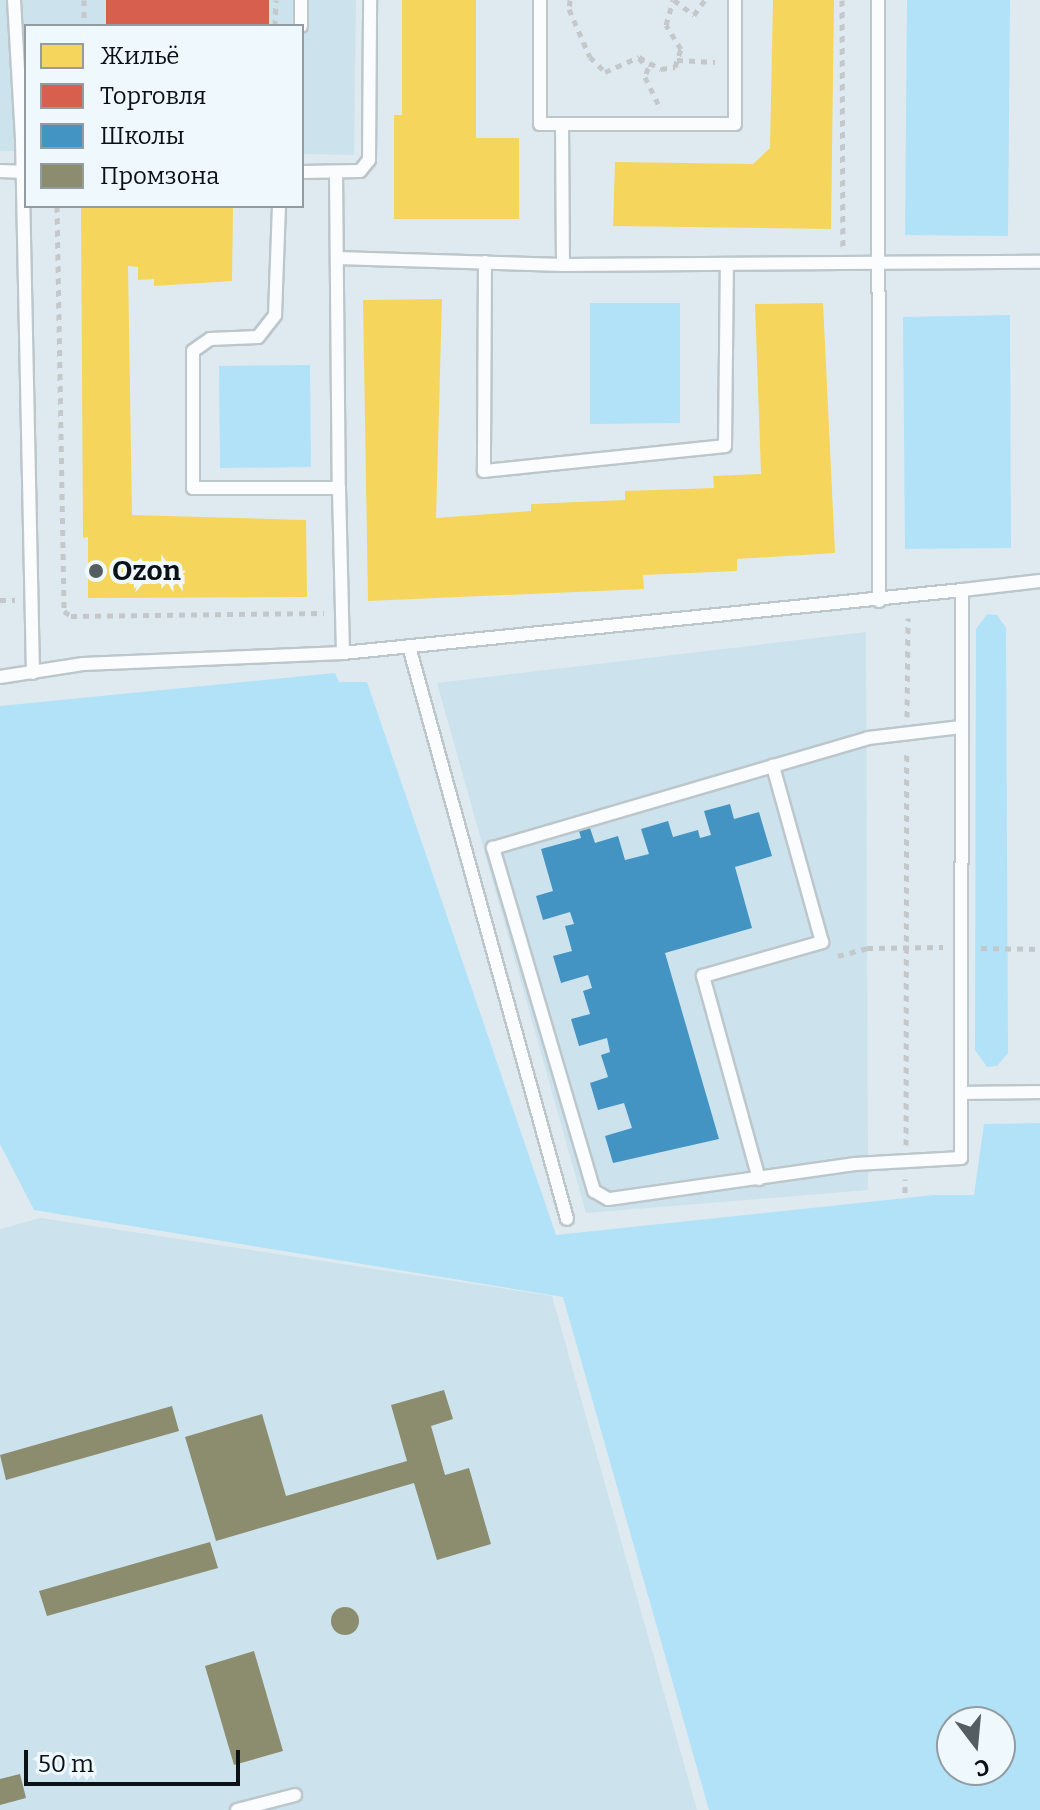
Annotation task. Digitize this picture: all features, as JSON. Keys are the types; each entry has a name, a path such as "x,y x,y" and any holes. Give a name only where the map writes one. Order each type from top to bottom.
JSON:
{"lane":[{"path":"0,171 24,172 14,0"},
{"path":"301,0 301,24"},
{"path":"304,172 360,171 369,160 370,0"},
{"path":"540,0 540,124 735,124 735,0"},
{"path":"878,0 879,601"},
{"path":"562,124 563,265"},
{"path":"336,172 343,653"},
{"path":"25,208 33,673"},
{"path":"279,208 275,315 258,337 210,339 193,351 193,488 339,488"},
{"path":"337,258 563,265 1040,262"},
{"path":"485,262 484,471 725,446 727,265"},
{"path":"0,677 83,664 410,650 1040,581"},
{"path":"961,727 868,738 493,848 594,1191 608,1199 906,1161 961,1158 962,590"},
{"path":"410,650 567,1219"},
{"path":"759,1179 703,976 822,942 773,766"},
{"path":"962,1093 1040,1092"},
{"path":"237,1810 295,1795"}],"path":[{"path":"84,0 84,24"},
{"path":"275,24 276,0"},
{"path":"570,0 569,9 599,70 613,70 639,57"},
{"path":"639,57 667,71 677,60 681,49 666,25 674,0 694,15 705,0"},
{"path":"842,0 843,265"},
{"path":"639,57 648,68 645,77 657,97 659,124"},
{"path":"677,60 735,64"},
{"path":"57,208 64,611 71,616 341,612"},
{"path":"905,1193 908,618"},
{"path":"823,960 867,948 1040,949"},
{"path":"893,1144 906,1142"}],"shaded area":[{"path":"0,0 356,0 354,155 304,154 304,24 24,24 24,151 0,151"},
{"path":"907,0 1010,0 1008,236 905,235"},
{"path":"590,303 680,303 680,423 590,424"},
{"path":"1010,315 1011,548 905,549 903,317"},
{"path":"310,365 311,467 220,468 219,366"},
{"path":"987,614 997,615 1006,628 1008,1053 997,1066 987,1067 975,1050 976,629"},
{"path":"866,632 868,1190 586,1213 437,683"},
{"path":"335,673 339,682 367,682 556,1235 934,1195 974,1195 984,1124 1040,1123 1040,1810 709,1810 563,1297 34,1210 0,1144 0,706"},
{"path":"41,1218 552,1296 697,1810 0,1810 0,1229"}],"building: Жильё":[{"path":"402,0 476,0 476,138 519,138 519,219 394,219 394,115 402,115"},
{"path":"773,0 834,0 831,229 613,226 615,162 753,164 770,148"},
{"path":"81,208 233,208 232,281 154,286 154,279 138,280 138,267 128,266 132,515 306,520 307,597 88,598 88,537 83,538"},
{"path":"442,299 436,518 531,511 531,504 625,500 625,491 714,488 713,476 761,474 755,304 823,303 835,553 737,559 737,571 643,575 644,589 368,601 363,300"}],"building: Торговля":[{"path":"106,0 269,0 269,24 106,24"}],"building: Школы":[{"path":"730,804 734,819 759,812 772,856 735,867 752,928 665,953 719,1139 613,1163 605,1136 632,1128 624,1103 598,1110 590,1083 608,1077 601,1055 610,1052 607,1038 579,1046 571,1019 590,1014 583,991 592,988 588,975 561,983 553,956 572,951 565,926 574,924 570,912 543,920 536,896 553,891 541,849 581,838 579,831 590,828 595,843 618,836 625,860 649,854 641,829 668,821 673,837 698,830 700,838 711,835 704,811"}],"building: Промзона":[{"path":"444,1390 453,1419 431,1426 445,1475 469,1468 491,1544 437,1560 414,1483 216,1541 185,1437 262,1414 286,1496 407,1461 391,1405"},
{"path":"172,1406 179,1431 6,1480 0,1455"},
{"path":"210,1542 218,1568 47,1616 39,1591"},
{"path":"345,1607 355,1611 359,1621 355,1631 345,1635 335,1631 331,1621 335,1611"},
{"path":"254,1651 283,1751 234,1765 205,1666"},
{"path":"20,1774 26,1798 0,1805 0,1779"}],"place":[{"name":"Ozon","path":"96,571"}]}
